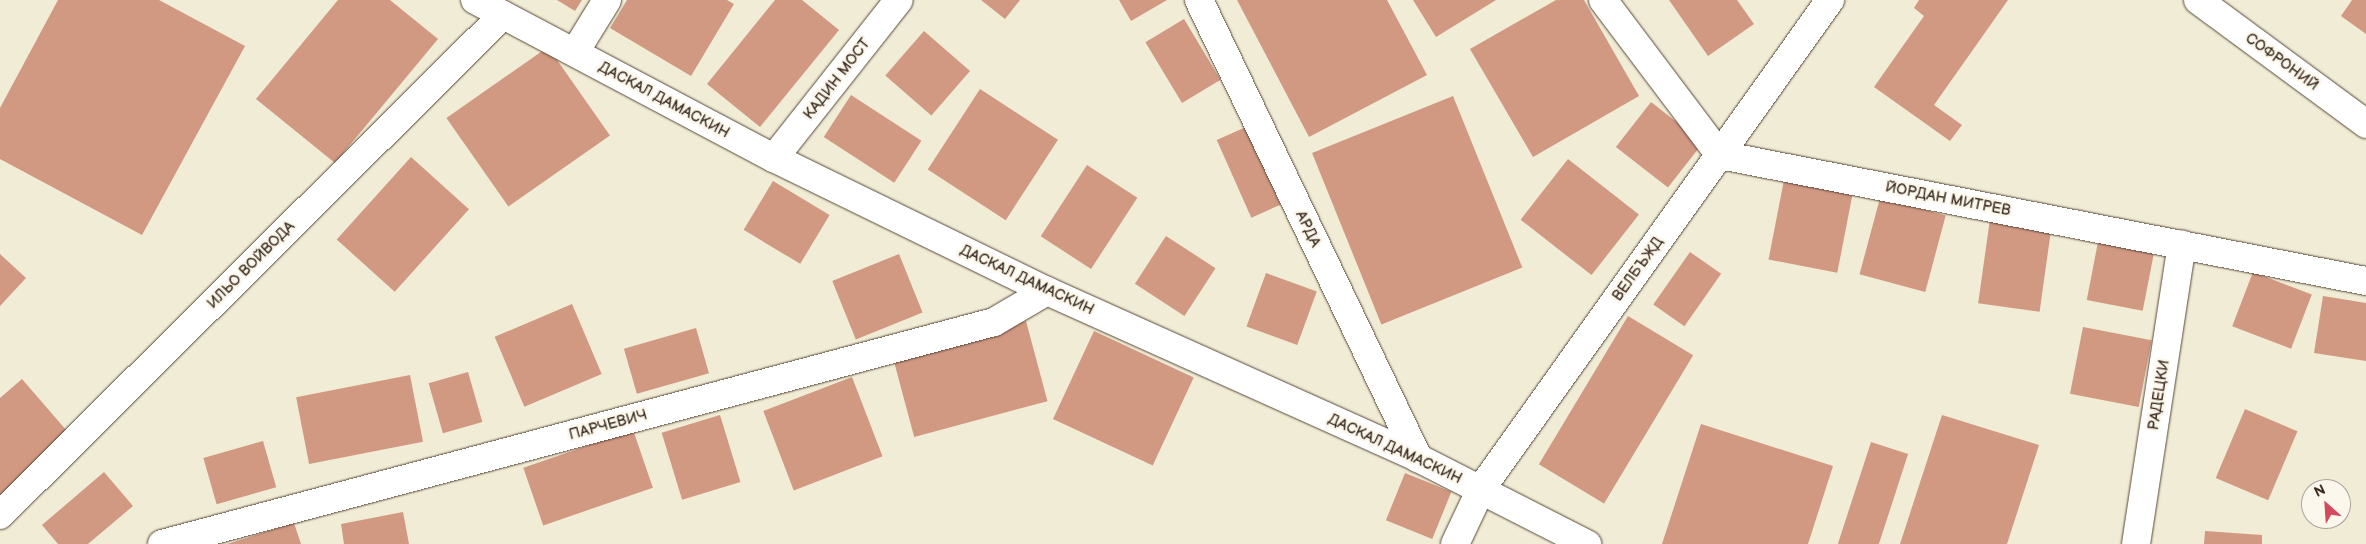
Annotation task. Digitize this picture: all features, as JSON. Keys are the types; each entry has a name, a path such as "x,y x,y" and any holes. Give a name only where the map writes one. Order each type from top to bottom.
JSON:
{"street":[{"name":"ДАСКАЛ ДАМАСКИН","path":"475,0 774,158 1047,290 1418,458 1587,544"},
{"path":"574,52 606,0"},
{"name":"КАДИН МОСТ","path":"774,158 900,0"},
{"name":"АРДА","path":"1199,0 1418,458"},
{"path":"1603,0 1720,155"},
{"name":"ВЕЛБЪЖД","path":"1455,544 1481,489 1830,0"},
{"name":"СОФРОНИЙ","path":"2198,0 2366,124"},
{"name":"ИЛЬО ВОЙВОДА","path":"0,515 503,15"},
{"name":"ЙОРДАН МИТРЕВ","path":"1720,155 2366,281"},
{"name":"РАДЕЦКИ","path":"2136,544 2182,245"},
{"name":"ПАРЧЕВИЧ","path":"162,544 994,322 1047,290"}],"building":[{"path":"58,0 159,0 245,46 142,235 0,159 0,108"},
{"path":"338,0 390,0 438,39 335,163 256,99"},
{"path":"557,0 582,0 575,11"},
{"path":"627,0 727,0 734,4 691,76 610,28"},
{"path":"775,0 802,0 839,30 760,127 707,84"},
{"path":"981,0 1020,0 1005,19"},
{"path":"1119,0 1167,0 1131,21"},
{"path":"1237,0 1387,0 1427,75 1309,137"},
{"path":"1413,0 1496,0 1436,37"},
{"path":"1556,0 1584,0 1639,96 1533,157 1470,49"},
{"path":"1669,0 1737,0 1754,24 1708,56"},
{"path":"1919,0 2008,0 1934,105 1962,125 1950,141 1874,87 1924,16 1914,8"},
{"path":"2352,0 2366,0 2366,34 2341,16"},
{"path":"1184,19 1221,80 1182,103 1145,42"},
{"path":"924,31 970,71 931,116 885,76"},
{"path":"548,47 610,135 508,207 446,118"},
{"path":"980,89 1058,140 1006,220 928,170"},
{"path":"851,95 921,141 894,183 824,137"},
{"path":"1453,96 1522,268 1381,324 1312,153"},
{"path":"1651,102 1703,143 1668,188 1616,147"},
{"path":"1246,127 1281,205 1251,218 1217,140"},
{"path":"411,157 469,209 395,292 337,239"},
{"path":"1568,159 1639,214 1592,275 1521,220"},
{"path":"1087,165 1137,198 1091,269 1041,236"},
{"path":"1784,180 1853,193 1837,273 1769,260"},
{"path":"773,181 830,215 800,264 744,230"},
{"path":"1880,198 1946,216 1925,292 1860,274"},
{"path":"1990,219 2051,228 2040,312 1978,303"},
{"path":"1166,236 1215,268 1184,316 1135,284"},
{"path":"2098,242 2154,253 2143,311 2087,300"},
{"path":"1690,252 1721,274 1684,326 1653,304"},
{"path":"0,254 26,278 0,306"},
{"path":"899,254 923,312 856,339 832,281"},
{"path":"2253,272 2312,295 2291,349 2232,326"},
{"path":"1266,273 1317,291 1297,345 1247,327"},
{"path":"2323,296 2366,303 2366,361 2314,353"},
{"path":"572,304 602,374 524,407 495,337"},
{"path":"1628,316 1693,355 1604,503 1539,464"},
{"path":"1026,321 1047,401 914,437 893,357"},
{"path":"2083,327 2152,340 2139,407 2070,394"},
{"path":"696,328 709,373 637,394 624,349"},
{"path":"1094,331 1194,377 1153,465 1053,419"},
{"path":"468,372 482,422 443,433 429,383"},
{"path":"410,375 423,442 309,464 296,397"},
{"path":"852,377 882,456 794,490 763,411"},
{"path":"22,379 73,438 0,500 0,398"},
{"path":"2245,409 2297,431 2268,500 2216,478"},
{"path":"720,415 740,482 682,500 662,433"},
{"path":"1942,415 2039,445 2007,544 1900,544"},
{"path":"1701,424 1833,466 1808,544 1662,544"},
{"path":"633,430 653,488 543,525 523,468"},
{"path":"263,441 276,487 217,504 203,458"},
{"path":"1871,442 1908,454 1879,544 1838,544"},
{"path":"104,472 133,506 88,544 58,544 42,525"},
{"path":"1405,473 1451,492 1432,539 1386,520"},
{"path":"403,512 409,544 344,544 341,524"},
{"path":"294,523 301,544 227,544"},
{"path":"2205,531 2262,535 2262,544 2204,544"}]}
